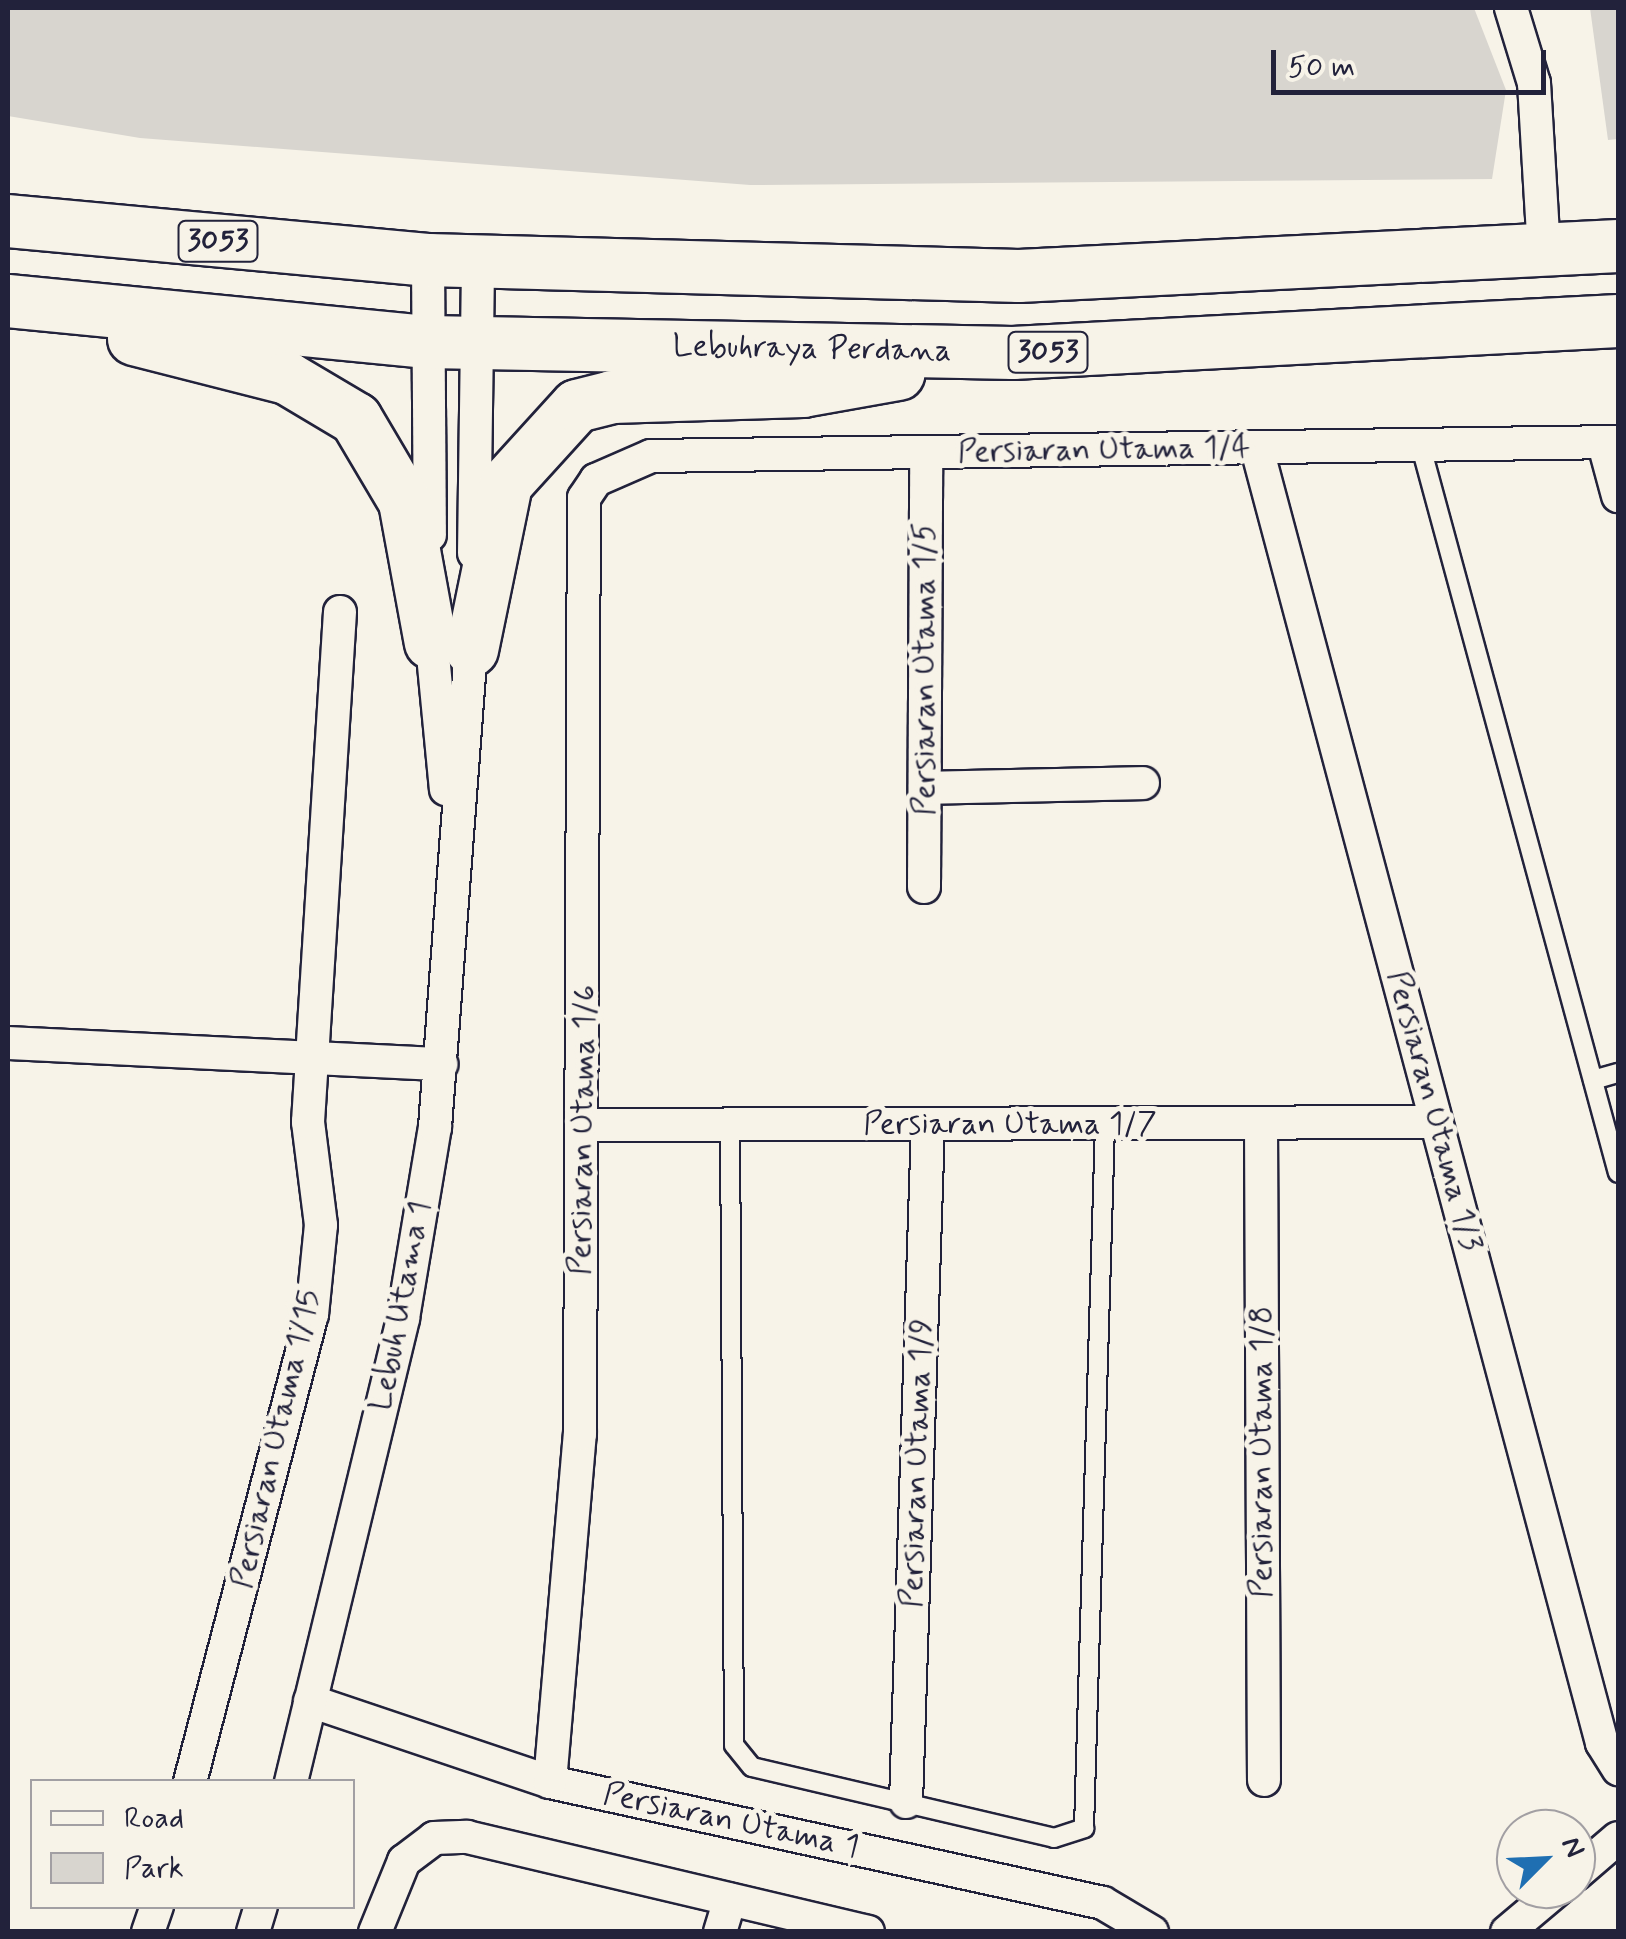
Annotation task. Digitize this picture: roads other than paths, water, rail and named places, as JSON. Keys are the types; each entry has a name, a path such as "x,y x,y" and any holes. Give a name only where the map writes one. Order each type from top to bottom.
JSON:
{"main road":[{"name":"3053","path":"8,221 453,261 1019,276 1618,246"},
{"name":"Lebuhraya Perdana","path":"8,301 452,342 1013,354 1618,321"},
{"path":"8,301 287,378 356,420 405,502 451,646"},
{"path":"451,646 506,484 577,406 612,396 803,391 1013,354"}],"street":[{"path":"1511,8 1534,83 1544,252"},
{"path":"451,646 453,261"},
{"path":"451,646 453,261"},
{"path":"1611,443 1618,496"},
{"name":"Persiaran Utama 1/4","path":"596,480 651,456 1611,443"},
{"name":"Persiaran Utama 1/3","path":"1257,449 1602,1743 1618,1769"},
{"name":"Persiaran Utama 1/5","path":"924,886 926,452"},
{"name":"Persiaran Utama 1/6","path":"550,1782 578,1473 584,498 596,480"},
{"name":"Persiaran Utama 1/15","path":"191,1779 312,1315 321,1225 308,1122 340,612"},
{"name":"Lebuh Utama 1","path":"292,1779 403,1318 441,1064 452,822 451,646"},
{"path":"925,788 1142,783"},
{"path":"8,1042 441,1064"},
{"name":"Persiaran Utama 1/7","path":"583,1125 1436,1122"},
{"name":"Persiaran Utama 1/9","path":"906,1802 928,1124"},
{"name":"Persiaran Utama 1/8","path":"1261,1124 1264,1780"},
{"name":"Persiaran Utama 1","path":"310,1701 550,1782 1103,1904 1152,1932"},
{"path":"375,1932 390,1880 434,1838 467,1837 868,1932"},
{"path":"1596,1857 1618,1838"},
{"path":"720,1932 730,1899"},
{"path":"1507,1932 1534,1909"}],"lane":[{"path":"1421,446 1618,1173"},
{"path":"1593,1080 1618,1073"},
{"path":"730,1124 734,1745 752,1767 1054,1838 1084,1828 1105,1124"}]}
